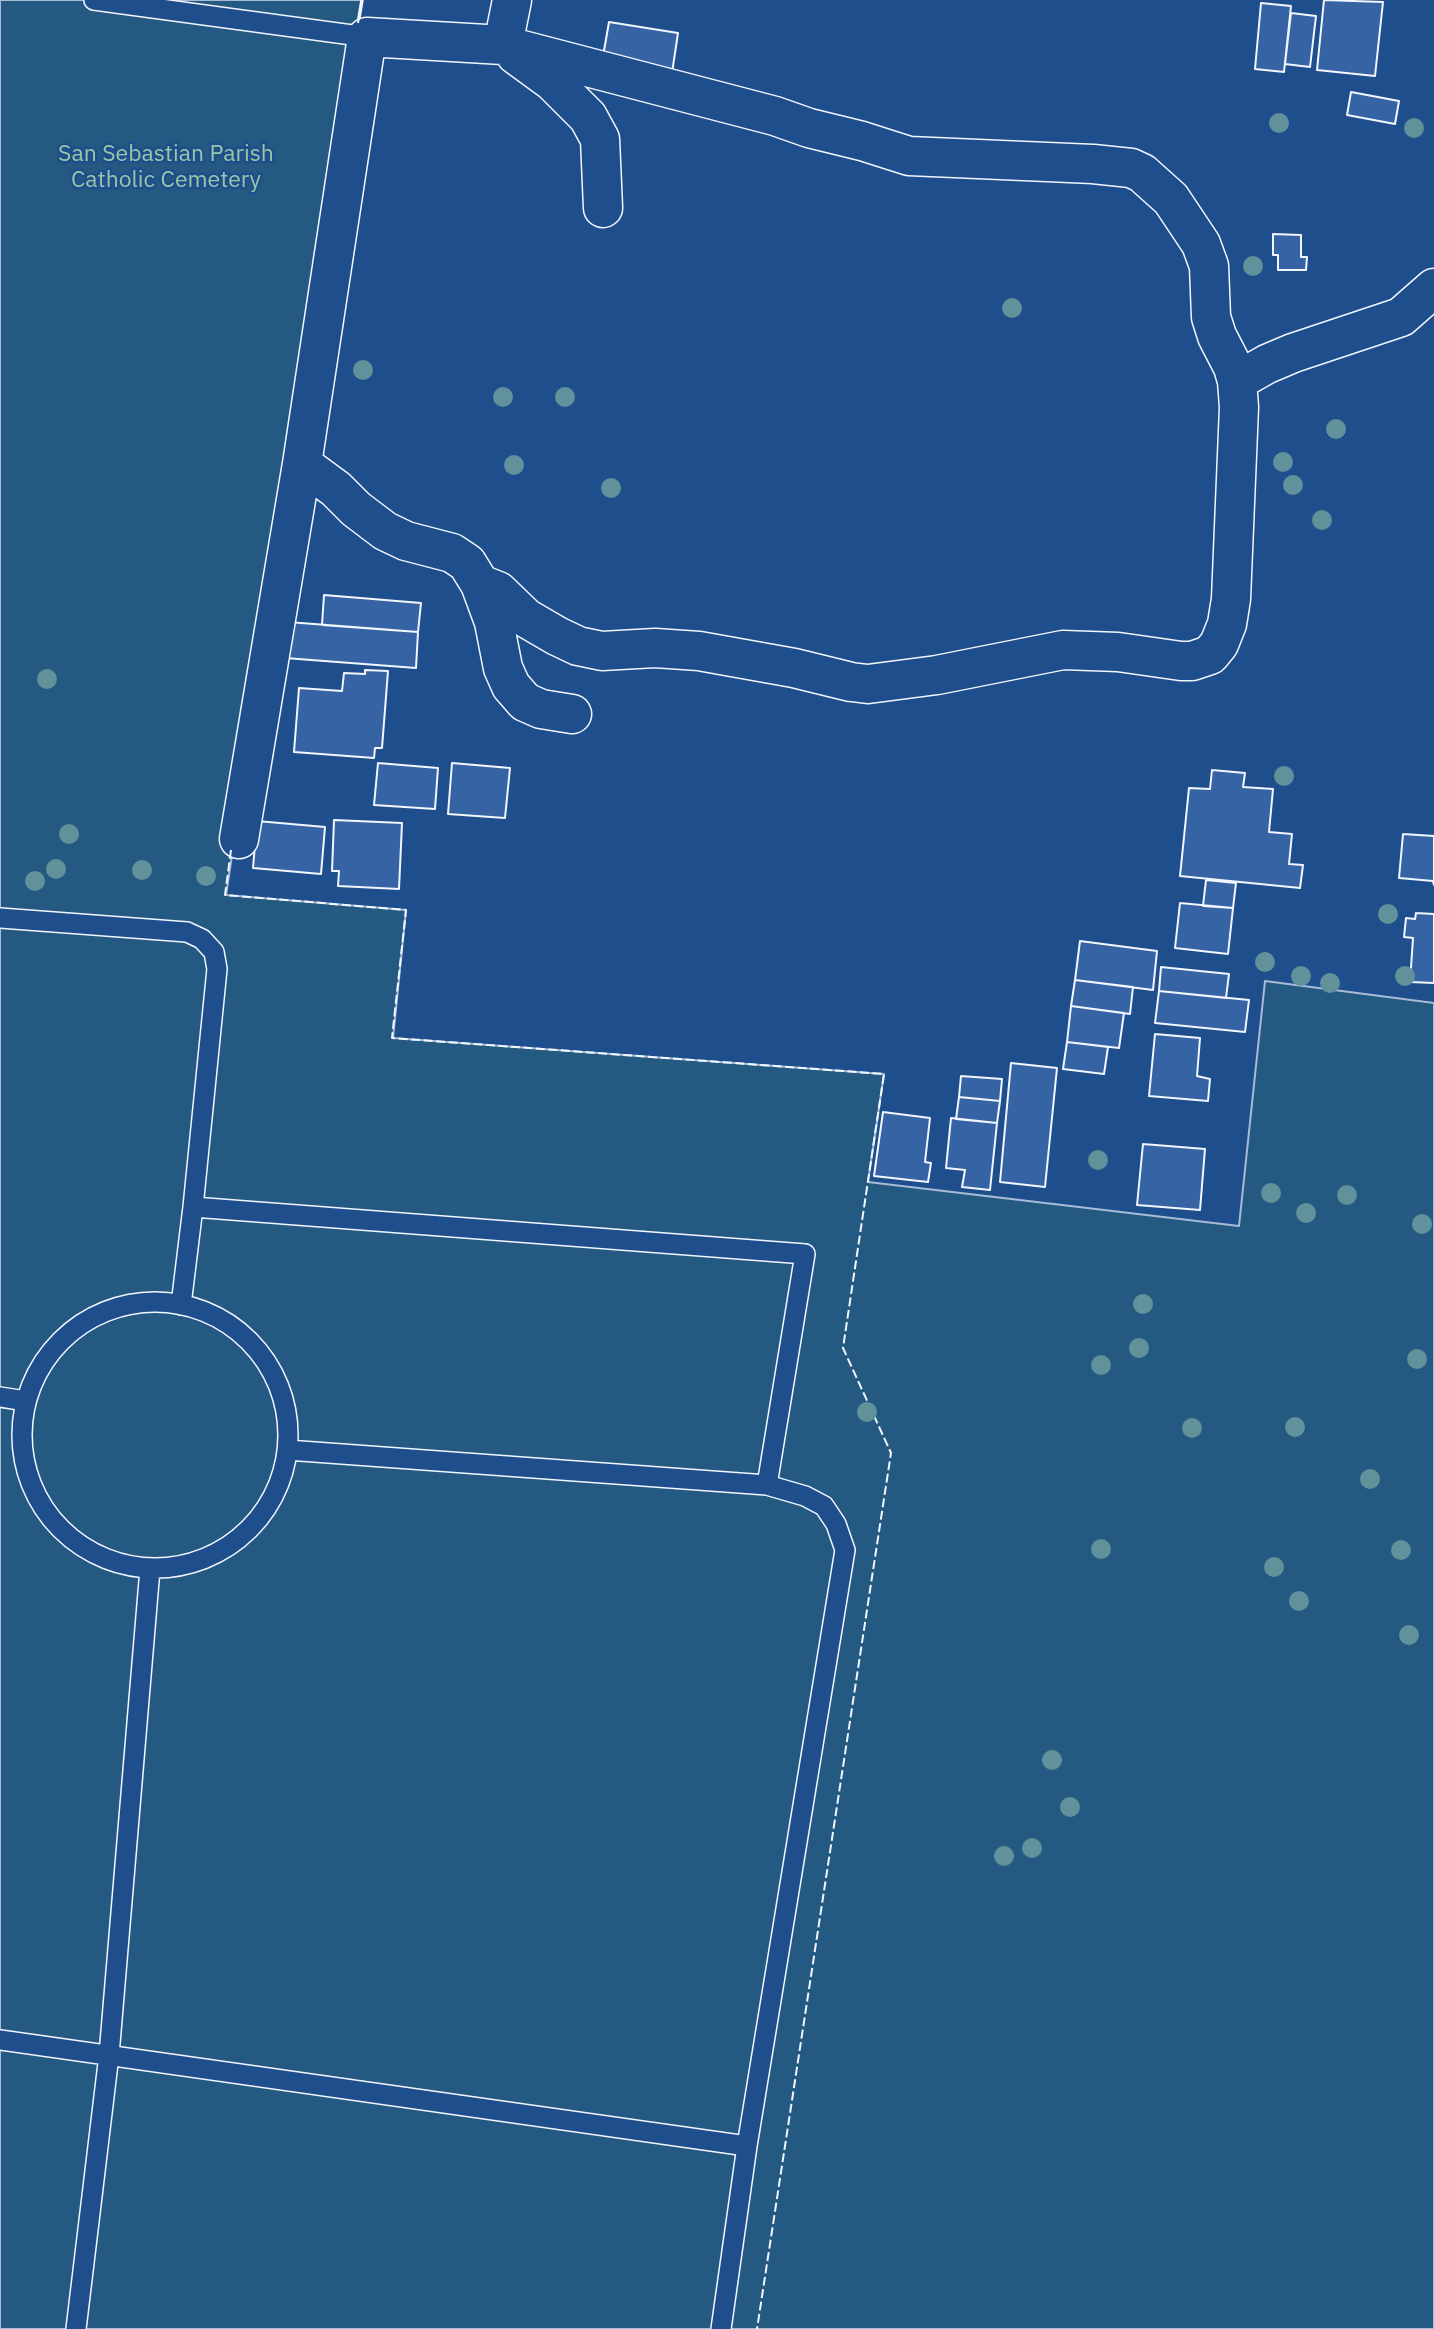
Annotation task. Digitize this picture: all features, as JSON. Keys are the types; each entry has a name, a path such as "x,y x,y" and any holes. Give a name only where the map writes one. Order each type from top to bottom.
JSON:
{"street":[{"path":"503,45 512,0"},
{"path":"239,839 302,464 367,37 503,45 775,116 909,156 1131,168 1171,198 1201,244 1209,266 1214,327 1237,382 1238,421 1231,600 1227,624 1219,644 1210,655 1192,661 1118,652 1063,650 937,676 868,684 699,650 655,648 602,651 578,646 526,618 498,591 480,584"},
{"path":"503,45 553,82 588,117 600,139 603,208"},
{"path":"1237,382 1267,364 1401,317 1434,288"},
{"path":"302,464 385,531 406,541 452,553 467,563 480,584 494,622 503,668 511,686 526,702 541,709 572,714"}],"lane":[{"path":"94,0 367,37"},
{"path":"0,918 187,932 202,939 214,953 217,969 194,1207 181,1304"},
{"path":"194,1207 805,1254 767,1485"},
{"path":"141,1303 181,1304 219,1317 250,1341 274,1373 286,1410 287,1450 277,1488 256,1522 226,1548 190,1564 150,1569 111,1562 76,1544 48,1515 29,1480 22,1440 26,1401 42,1364 69,1334 102,1312 141,1303"},
{"path":"0,1397 26,1401"},
{"path":"287,1450 767,1485 805,1496 824,1506 836,1524 845,1550 747,2146 721,2329"},
{"path":"76,2329 109,2055 150,1569"},
{"path":"0,2040 747,2146"}],"green space":[{"name":"San Sebastian Parish Catholic Cemetery","path":"0,0 362,0 226,895 406,910 393,1038 884,1074 868,1182 1239,1226 1265,981 1434,1003 1434,2329 0,2329"}],"building":[{"path":"1324,0 1383,2 1375,76 1317,70"},
{"path":"1261,3 1291,6 1284,72 1255,69"},
{"path":"1291,13 1316,16 1310,67 1285,64"},
{"path":"609,22 678,33 672,73 602,62"},
{"path":"1351,92 1399,101 1395,124 1347,115"},
{"path":"1273,234 1301,235 1301,257 1307,257 1306,270 1278,270 1278,255 1273,255"},
{"path":"324,595 421,603 418,632 322,625"},
{"path":"288,622 418,632 416,668 285,658"},
{"path":"365,670 388,671 382,748 375,748 374,758 294,752 299,688 342,691 344,673 365,674"},
{"path":"378,763 438,768 435,809 374,805"},
{"path":"452,763 510,768 505,818 448,814"},
{"path":"1212,770 1245,773 1243,787 1273,789 1269,832 1292,834 1289,864 1303,865 1300,888 1180,876 1189,788 1210,789"},
{"path":"334,820 402,823 399,889 338,886 339,871 332,871"},
{"path":"257,821 325,827 321,874 253,868"},
{"path":"1403,834 1434,836 1434,885 1433,881 1399,878"},
{"path":"1206,880 1236,883 1233,908 1203,906"},
{"path":"1180,903 1233,908 1228,954 1175,948"},
{"path":"1416,913 1434,914 1434,983 1410,982 1413,938 1404,937 1406,918 1415,919"},
{"path":"1080,941 1157,951 1153,990 1075,980"},
{"path":"1161,967 1229,974 1226,998 1159,991"},
{"path":"1075,980 1133,987 1130,1014 1071,1006"},
{"path":"1159,991 1249,1000 1245,1032 1155,1023"},
{"path":"1071,1006 1124,1013 1119,1048 1067,1042"},
{"path":"1155,1034 1200,1038 1197,1076 1210,1079 1208,1101 1149,1096"},
{"path":"1067,1042 1108,1047 1104,1074 1063,1069"},
{"path":"1011,1063 1057,1068 1045,1187 1000,1182"},
{"path":"961,1076 1002,1079 1000,1101 959,1097"},
{"path":"959,1097 1000,1101 997,1123 956,1119"},
{"path":"883,1112 930,1118 925,1162 931,1163 928,1182 874,1176"},
{"path":"951,1118 997,1123 990,1190 962,1187 965,1170 946,1168"},
{"path":"1143,1144 1205,1149 1200,1210 1137,1205"}],"fence":[{"path":"358,23 362,0"},
{"path":"231,850 225,895 406,910 392,1038 884,1074 843,1348 891,1453 757,2329"}],"wall":[{"path":"359,18 362,0"}]}
